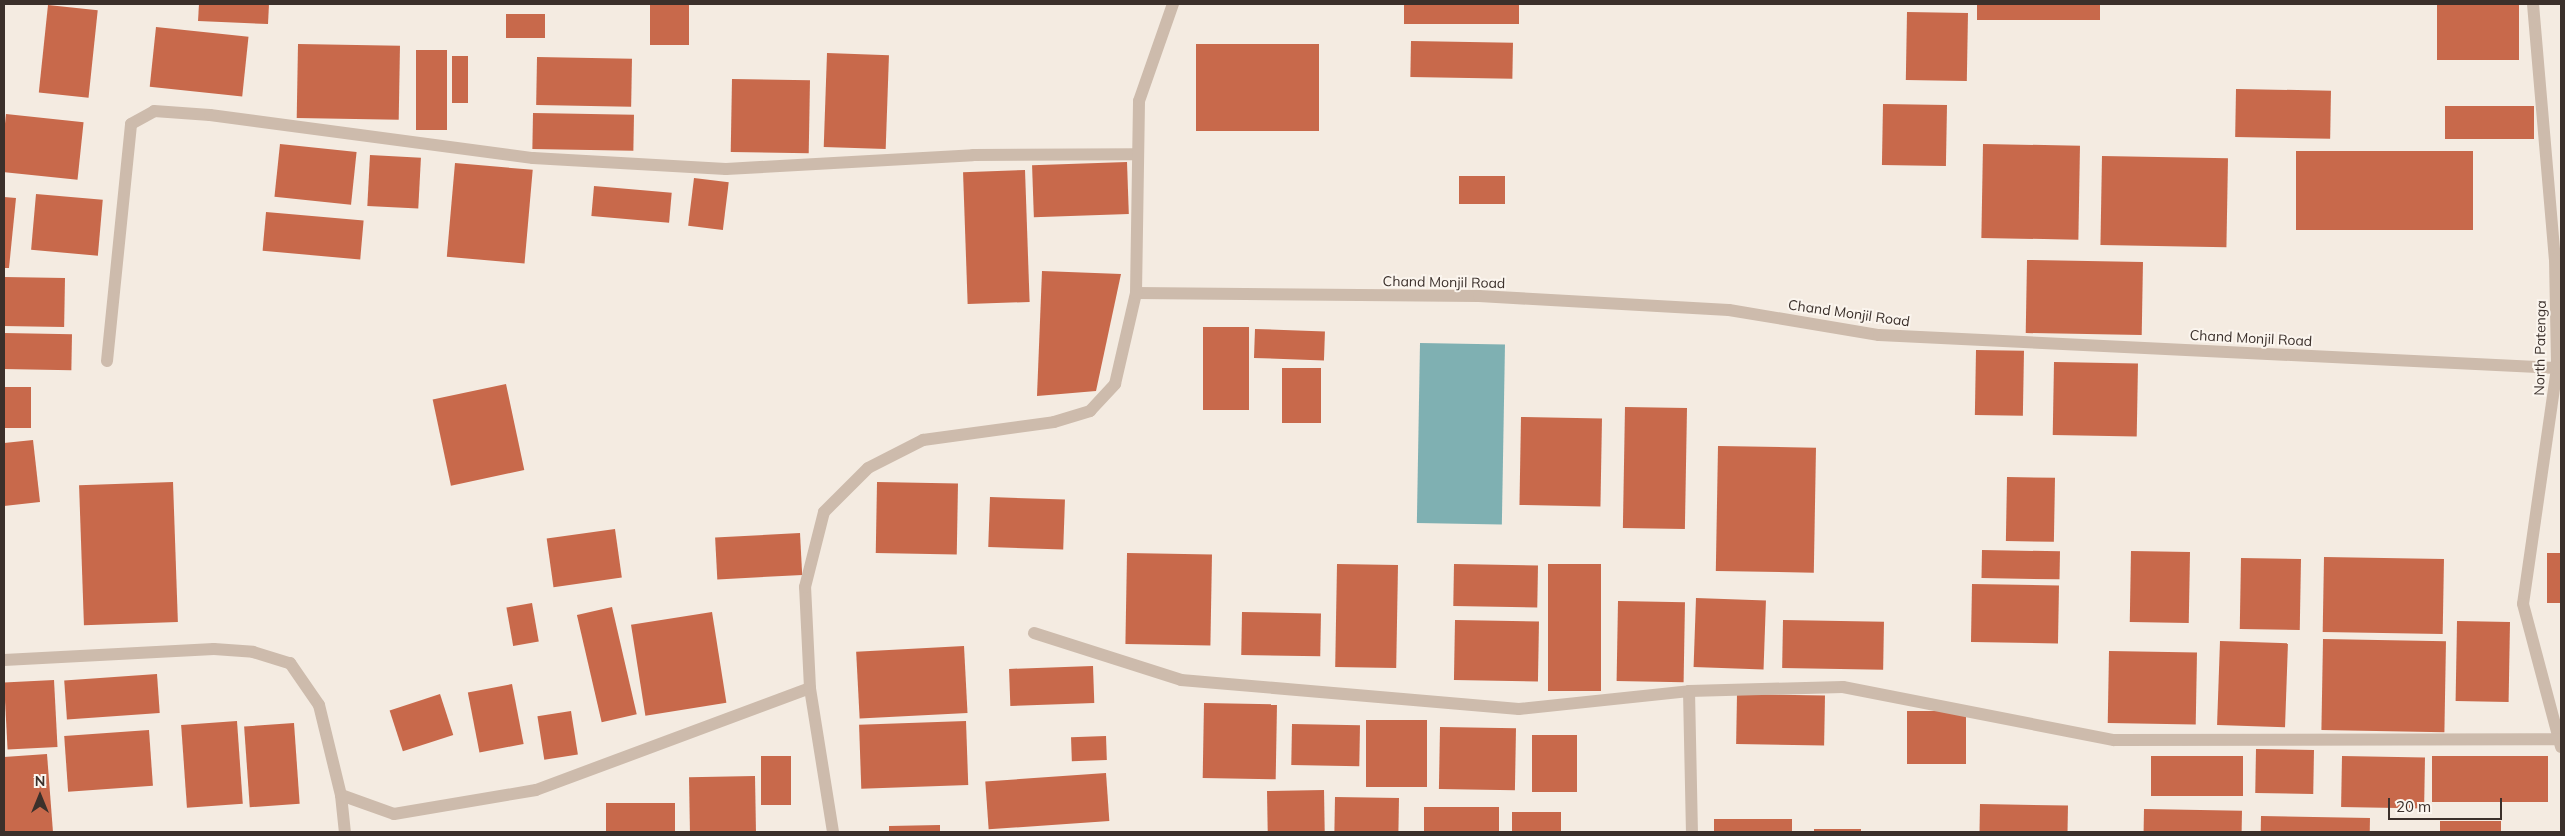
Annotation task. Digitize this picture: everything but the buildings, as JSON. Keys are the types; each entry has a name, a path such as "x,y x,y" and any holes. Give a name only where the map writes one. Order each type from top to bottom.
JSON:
{"street":[{"path":"833,832 810,688 805,587 824,512 868,468 923,440 1054,422 1090,411 1115,384 1136,293 1139,101 1173,4"},
{"name":"North Patenga","path":"2533,4 2558,258 2557,368 2523,604 2560,743"},
{"path":"107,361 131,124 154,112 210,115 533,158 726,169 974,155 1137,154"},
{"name":"Chand Monjil Road","path":"1136,293 1498,298 1729,310 1879,335 2557,368"},
{"path":"1034,633 1181,680 1519,710 1689,691 1843,687 2114,740 2560,743"},
{"path":"4,660 214,649 253,652 290,663 319,705 341,795 345,832"},
{"path":"341,795 394,814 536,790 810,688"},
{"path":"1689,691 1692,832"}],"water":[{"path":"1420,343 1505,344 1502,524 1417,523"}]}
